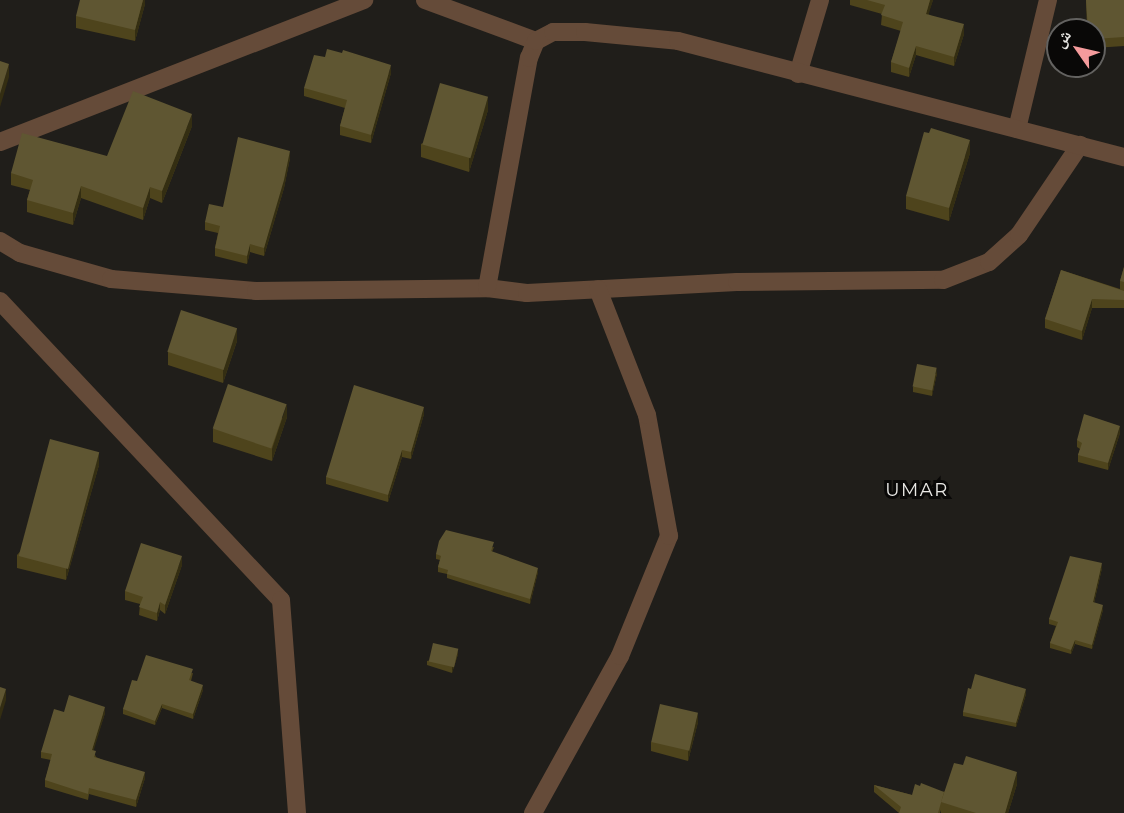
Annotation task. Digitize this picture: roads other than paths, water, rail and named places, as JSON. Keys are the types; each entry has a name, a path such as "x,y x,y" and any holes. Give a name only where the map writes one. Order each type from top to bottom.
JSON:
{"street":[{"path":"0,142 364,0"},
{"path":"425,0 536,41"},
{"path":"798,74 820,0"},
{"path":"1017,129 1048,0"},
{"path":"487,288 529,58 536,41 553,32 585,32 678,41 1124,157"},
{"path":"0,241 20,253 111,279 256,291 487,288 527,293 737,282 943,280 989,262 1019,235 1080,146"},
{"path":"533,813 620,656 669,536 646,416 598,289"},
{"path":"0,301 281,600 297,813"}],"district":[{"name":"UMAR","path":"917,490"}]}
